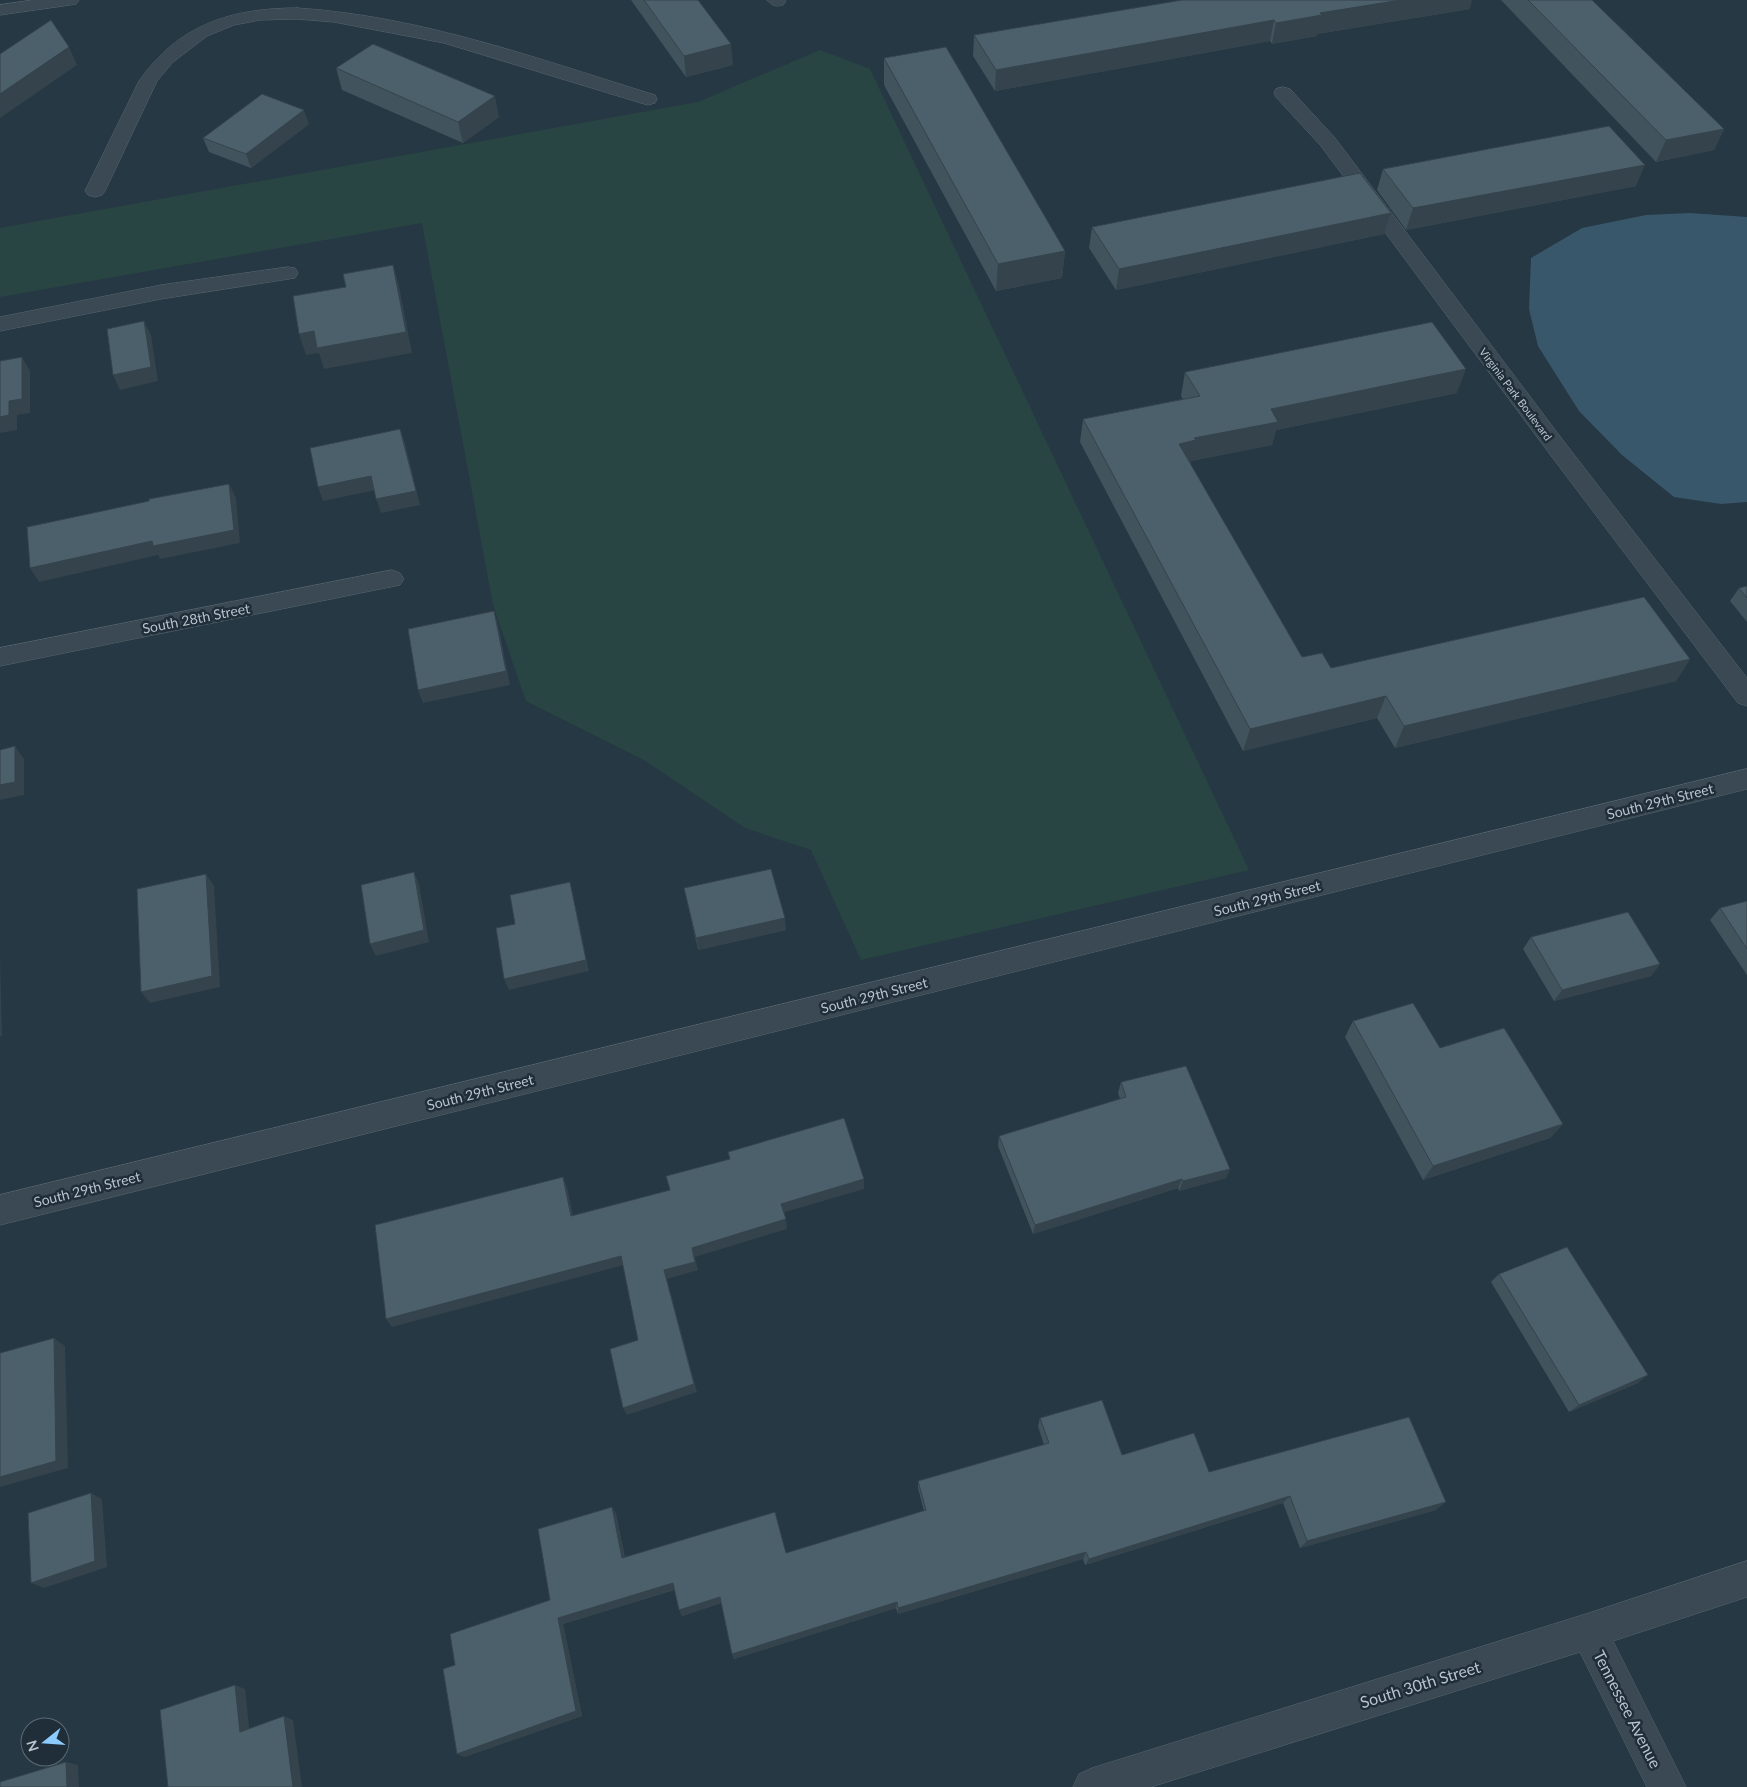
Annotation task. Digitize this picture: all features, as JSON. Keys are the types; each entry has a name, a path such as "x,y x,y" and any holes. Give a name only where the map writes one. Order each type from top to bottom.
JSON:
{"street":[{"path":"0,10 70,0"},
{"path":"95,191 148,81 157,67 169,54 193,36 244,9 277,7 297,13 343,17 451,39 648,99"},
{"name":"Virginia Park Boulevard","path":"1284,94 1328,142 1557,448 1747,696"},
{"path":"0,324 161,292 288,272"},
{"name":"South 28th Street","path":"0,656 392,579"},
{"name":"South 29th Street","path":"0,1210 1747,780"},
{"name":"South 30th Street","path":"1092,1787 1589,1631 1747,1579"},
{"name":"Tennessee Avenue","path":"1589,1631 1667,1787"}],"green space":[{"path":"820,50 870,69 1249,870 861,960 811,850 745,828 644,760 526,701 493,605 422,223 0,297 0,228 698,102"}],"water":[{"path":"1690,213 1747,217 1747,502 1721,504 1674,497 1622,455 1579,411 1538,346 1529,309 1531,258 1582,228 1646,215"}],"building":[{"path":"644,0 698,0 731,44 684,56"},
{"path":"1182,0 1401,0 1320,13 1322,15 1276,23 1274,20 996,70 974,35"},
{"path":"1528,0 1592,0 1724,129 1666,140"},
{"path":"51,20 69,47 0,94 0,54"},
{"path":"373,44 495,96 458,122 336,68"},
{"path":"946,47 1065,251 998,264 884,58"},
{"path":"262,94 304,110 246,154 203,138"},
{"path":"1609,126 1645,165 1413,208 1383,169"},
{"path":"1360,173 1391,213 1119,269 1092,227"},
{"path":"393,265 406,332 317,348 314,331 299,334 293,296 346,287 343,274"},
{"path":"144,321 151,367 113,375 107,329"},
{"path":"1432,322 1466,369 1271,409 1278,422 1194,438 1196,440 1179,444 1302,657 1322,653 1331,668 1644,597 1690,659 1404,726 1386,696 1250,729 1083,419 1200,396 1185,372"},
{"path":"22,357 22,399 9,401 9,415 0,417 0,361"},
{"path":"400,429 416,491 376,499 371,476 318,487 310,448"},
{"path":"229,484 234,530 153,546 152,541 30,568 27,527 149,501 149,499"},
{"path":"1747,586 1747,598 1739,588"},
{"path":"494,611 506,671 418,690 408,629"},
{"path":"15,746 15,782 0,785 0,750"},
{"path":"771,869 785,918 696,938 684,888"},
{"path":"414,872 424,930 370,944 361,885"},
{"path":"206,874 212,976 141,992 137,889"},
{"path":"570,882 586,960 504,979 496,928 515,924 510,895"},
{"path":"1747,901 1747,949 1720,908"},
{"path":"1628,912 1660,964 1562,990 1531,937"},
{"path":"1413,1003 1440,1048 1504,1028 1563,1124 1433,1166 1353,1021"},
{"path":"1186,1066 1230,1169 1183,1181 1182,1179 1035,1225 999,1136 1126,1097 1121,1082"},
{"path":"844,1118 864,1179 781,1204 786,1219 692,1248 695,1262 664,1270 694,1384 623,1408 610,1349 638,1340 621,1256 386,1319 375,1225 563,1177 571,1216 670,1190 666,1176 730,1159 728,1152"},
{"path":"1567,1247 1648,1375 1579,1405 1499,1274"},
{"path":"54,1338 56,1461 0,1477 0,1353"},
{"path":"1102,1400 1122,1455 1194,1433 1209,1472 1409,1417 1446,1502 1307,1541 1290,1496 1089,1559 1086,1552 898,1608 897,1602 732,1654 720,1597 679,1610 673,1583 558,1618 576,1711 457,1754 443,1669 455,1665 450,1634 550,1600 538,1529 612,1507 622,1558 775,1512 786,1553 926,1510 918,1481 1049,1443 1040,1418"},
{"path":"91,1493 95,1561 31,1583 28,1513"},
{"path":"235,1685 240,1732 284,1716 293,1787 168,1787 160,1710"},
{"path":"50,1767 66,1767 67,1787 0,1787 0,1782"}]}
